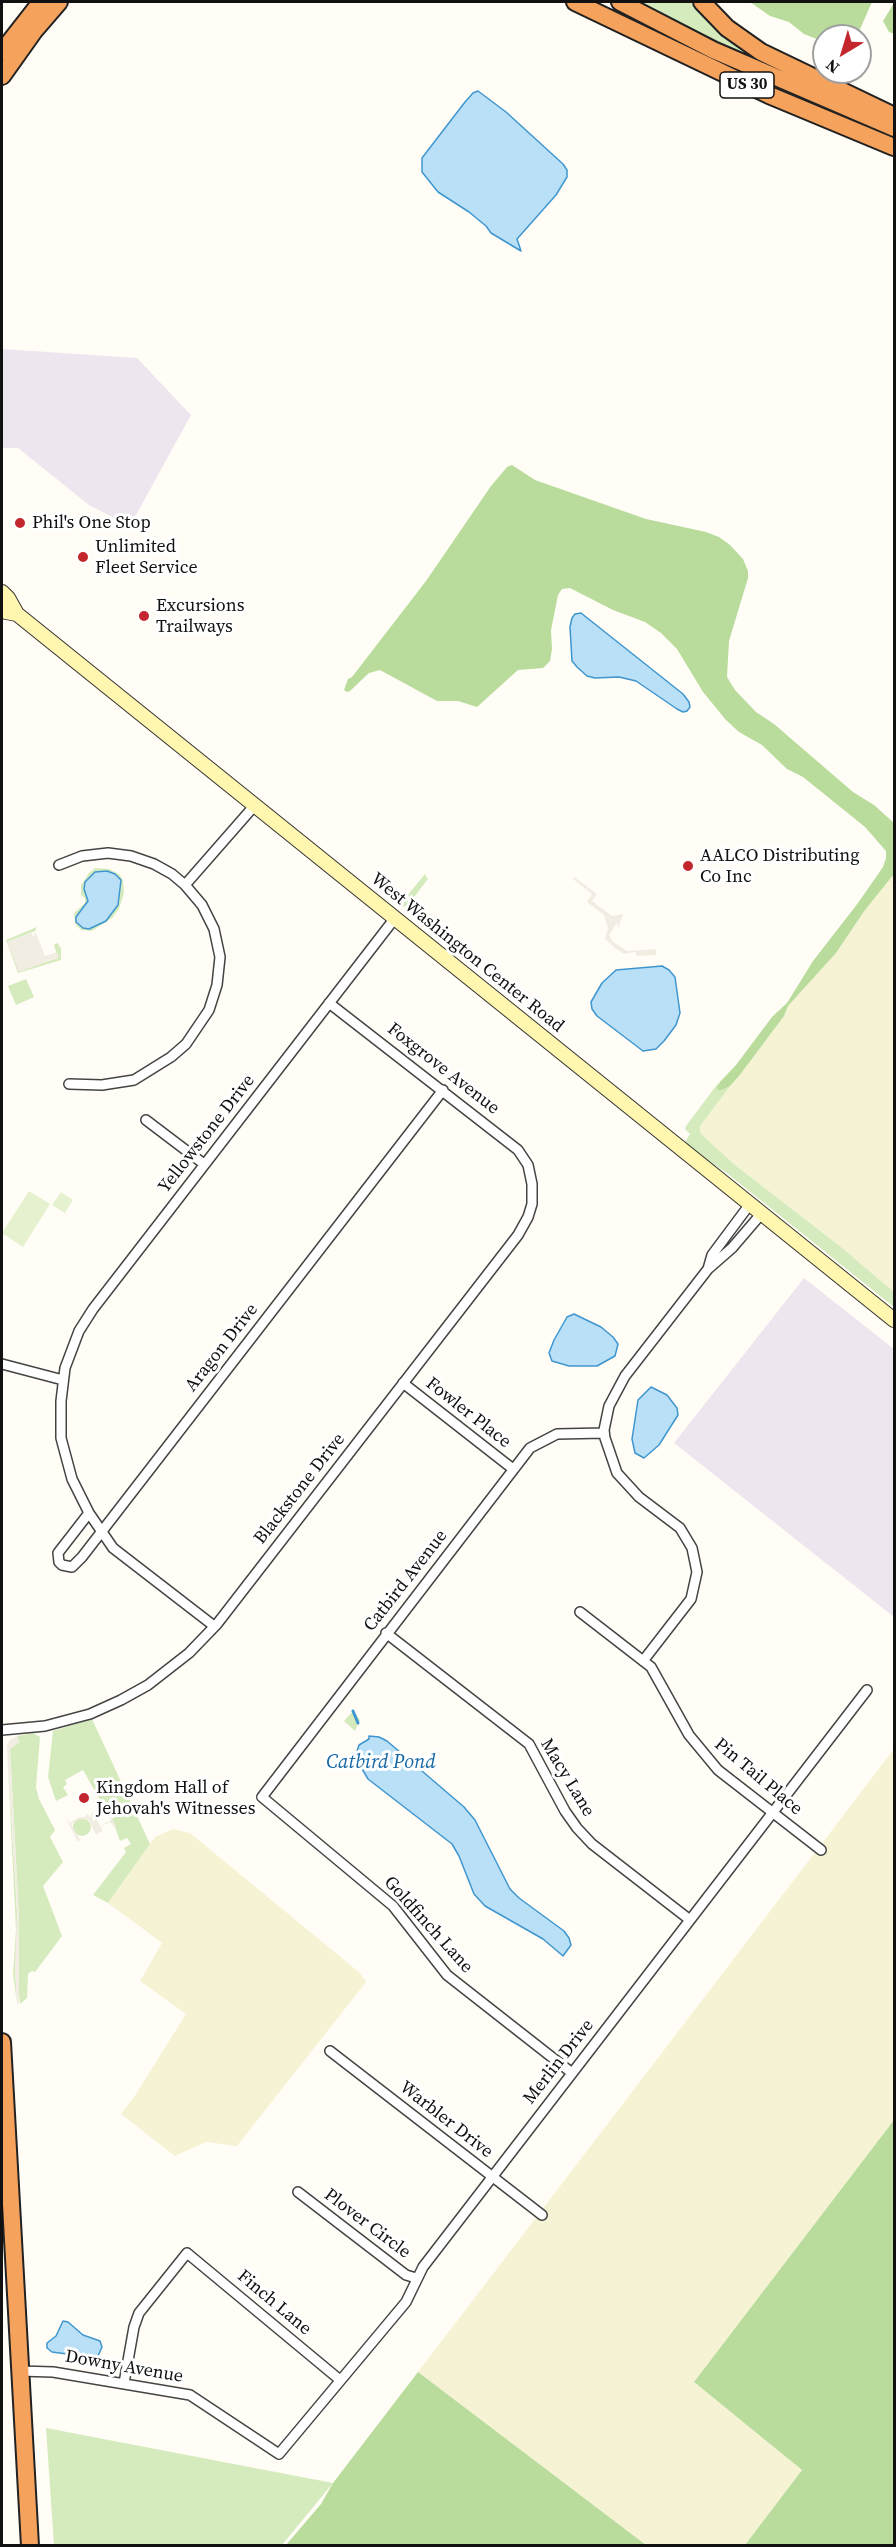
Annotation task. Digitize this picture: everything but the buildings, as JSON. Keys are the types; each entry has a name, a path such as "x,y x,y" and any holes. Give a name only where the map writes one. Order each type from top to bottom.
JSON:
{"highway":[{"path":"2,76 34,31 59,2"},
{"path":"575,2 603,15"},
{"name":"US 30","path":"581,2 603,15 760,91 894,147"},
{"name":"US 30","path":"620,2 723,55 894,128"},
{"path":"702,2 727,28 761,52 894,116"},
{"path":"2,52 39,3"},
{"path":"2,2042 30,2546"}],"main road":[{"name":"West Washington Center Road","path":"2,592 17,614 894,1320"},
{"name":"West Washington Center Road","path":"2,608 6,612 17,614"}],"street":[{"path":"185,885 255,805"},
{"path":"59,865 82,856 108,853 131,856 154,864 185,885 202,905 211,921 220,957 217,986 209,1010 186,1044 171,1057 134,1080 102,1085 69,1084"},
{"name":"Yellowstone Drive","path":"214,1626 127,1559 101,1533 89,1514 72,1479 61,1438 63,1380 69,1354 84,1321 395,918"},
{"name":"Foxgrove Avenue","path":"329,1003 519,1150 529,1169"},
{"name":"Aragon Drive","path":"89,1514 58,1553 59,1562 67,1567 76,1564 101,1533 443,1090"},
{"path":"146,1120 204,1164"},
{"name":"Blackstone Drive","path":"2,1730 28,1729 62,1723 122,1700 174,1667 214,1626 525,1225 532,1204 529,1169"},
{"path":"708,1269 712,1255 750,1204"},
{"path":"580,1612 643,1660 691,1599 696,1580 692,1548 680,1528 639,1497 617,1473 604,1433 609,1406 618,1386 708,1269 732,1248 762,1213"},
{"path":"2,1364 63,1380"},
{"name":"Fowler Place","path":"403,1383 513,1469"},
{"name":"Catbird Avenue","path":"262,1797 530,1448 548,1437 569,1432 604,1433"},
{"name":"Macy Lane","path":"386,1633 529,1744 565,1810 592,1844 690,1920"},
{"name":"Pin Tail Place","path":"643,1660 657,1676 689,1735 718,1770 822,1850"},
{"name":"Merlin Drive","path":"279,2454 406,2302 416,2278 492,2177 867,1690"},
{"name":"Goldfinch Lane","path":"262,1797 393,1906 447,1975 572,2073"},
{"name":"Warbler Drive","path":"330,2051 542,2215"},
{"name":"Plover Circle","path":"298,2192 404,2273 416,2278"},
{"name":"Finch Lane","path":"124,2383 134,2327 139,2313 186,2253 340,2380"},
{"name":"Downy Avenue","path":"19,2371 53,2372 190,2395 279,2454"}],"shaded area":[{"path":"2,349 137,358 191,415 130,526 89,505 18,448 2,448"},
{"path":"894,874 894,1292 841,1247 711,1146 700,1132 700,1126 784,1016 788,1006 836,953 865,910"},
{"path":"574,877 597,894 592,901 612,916 623,914 618,928 617,923 609,935 613,942 627,951 656,949 656,955 637,956 635,952 624,954 605,939 608,928 604,915 587,902 592,894 573,879"},
{"path":"35,931 45,956 57,952 59,957 19,972 7,942 31,933 34,937"},
{"path":"804,1278 894,1349 894,1617 674,1443"},
{"path":"17,1736 20,1742 10,1749 19,1917 19,2004 17,2003 15,1968 17,1910 7,1746 10,1740"},
{"path":"894,1749 894,2120 694,2382 802,2470 745,2545 646,2545 418,2372"},
{"path":"105,1809 112,1811 110,1816 116,1826 114,1827 110,1822 101,1826 102,1831 96,1835 89,1820 80,1819 71,1824 80,1840 78,1842 66,1818 70,1823 87,1814 90,1817 93,1812 92,1822 96,1819 100,1826 111,1820"},
{"path":"173,1829 190,1833 360,1973 366,1982 237,2146 206,2142 175,2156 121,2114 186,2014 140,1981 162,1943 108,1903 155,1837"}],"green space":[{"path":"638,2 691,2 709,22 736,45 786,73 731,49"},
{"path":"750,2 872,2 862,24 812,24 812,37 789,22 770,16"},
{"path":"894,3 894,34 889,32 883,21"},
{"path":"512,465 535,480 646,519 706,532 730,545 743,559 748,578 729,641 727,677 735,690 756,712 774,724 853,792 874,805 894,823 894,874 865,910 836,953 788,1006 784,1016 739,1076 730,1086 721,1090 717,1087 720,1082 736,1065 772,1017 787,1003 813,961 883,867 886,851 865,827 803,777 787,769 762,745 739,732 726,720 703,692 677,649 661,633 645,622 613,610 570,588 562,589 558,595 551,630 550,661 543,668 518,670 477,707 458,701 437,701 380,670 369,673 350,691 344,690 348,679 352,677 426,581 491,486 507,467"},
{"path":"95,868 109,869 119,874 123,880 124,893 119,909 112,918 92,931 81,930 75,924 74,913 85,903 85,898 81,895 81,885"},
{"path":"425,874 428,879 408,905 403,907 402,902"},
{"path":"37,927 35,931 7,942 19,971 58,958 54,945 57,943 61,948 61,960 18,973 6,940"},
{"path":"26,979 34,997 16,1005 8,986"},
{"path":"719,1082 717,1087 730,1086 700,1126 700,1132 735,1165 841,1247 894,1292 894,1307 728,1174 684,1144 690,1134 685,1129 686,1126"},
{"path":"29,1191 50,1204 23,1247 2,1233"},
{"path":"61,1192 73,1200 65,1213 52,1205"},
{"path":"353,1711 360,1720 355,1731 344,1721"},
{"path":"92,1719 150,1844 108,1903 93,1895 126,1852 124,1848 131,1844 127,1838 120,1841 112,1819 116,1816 111,1815 109,1808 105,1809 83,1770 65,1780 67,1784 63,1787 68,1795 56,1801 48,1777 53,1731"},
{"path":"33,1733 40,1737 36,1787 39,1799 55,1830 50,1837 63,1862 43,1886 62,1936 35,1972 28,1974 27,1998 20,2004 19,1917 10,1749 19,1742 17,1736"},
{"path":"7,1746 18,1929 15,1968 17,2003 13,1974 16,1930"},
{"path":"82,1818 88,1821 91,1827 88,1833 82,1836 76,1833 73,1827 76,1821"},
{"path":"894,2120 894,2545 745,2545 802,2470 694,2382"},
{"path":"418,2372 646,2545 286,2545 321,2504 333,2483"},
{"path":"46,2428 333,2483 282,2545 54,2545"}],"water":[{"path":"478,91 506,112 567,170 567,177 556,195 517,239 521,251 491,233 469,212 438,192 422,172 422,158 465,102"},
{"path":"581,613 683,694 689,702 690,707 687,711 677,709 636,681 619,677 595,678 587,676 577,667 572,661 570,627 575,614"},
{"path":"107,871 115,874 121,880 118,905 106,921 89,929 83,928 76,922 76,917 88,901 84,889 85,882 95,872"},
{"path":"662,966 675,977 680,1013 676,1025 664,1041 656,1049 643,1051 597,1016 592,1009 591,1002 602,983 616,970"},
{"path":"574,1314 601,1327 613,1337 618,1344 615,1356 597,1366 569,1366 552,1361 549,1353 554,1340 567,1317"},
{"path":"651,1387 667,1395 677,1408 678,1415 659,1445 644,1458 635,1453 632,1439 638,1400"},
{"name":"Catbird Pond","path":"369,1736 387,1741 464,1807 475,1820 510,1889 564,1931 569,1938 571,1945 563,1956 543,1939 485,1906 474,1894 452,1844 368,1779 355,1757 359,1745 369,1739"},
{"path":"63,2321 68,2322 83,2335 100,2341 102,2347 98,2356 88,2361 52,2352 47,2348 47,2343 56,2336"}],"waterway":[{"path":"353,1711 358,1723"}],"place":[{"name":"Phil's One Stop","path":"20,523"},
{"name":"Unlimited Fleet Service","path":"83,557"},
{"name":"Excursions Trailways","path":"144,616"},
{"name":"AALCO Distributing Co Inc","path":"688,866"},
{"name":"Kingdom Hall of Jehovah's Witnesses","path":"84,1798"}]}
